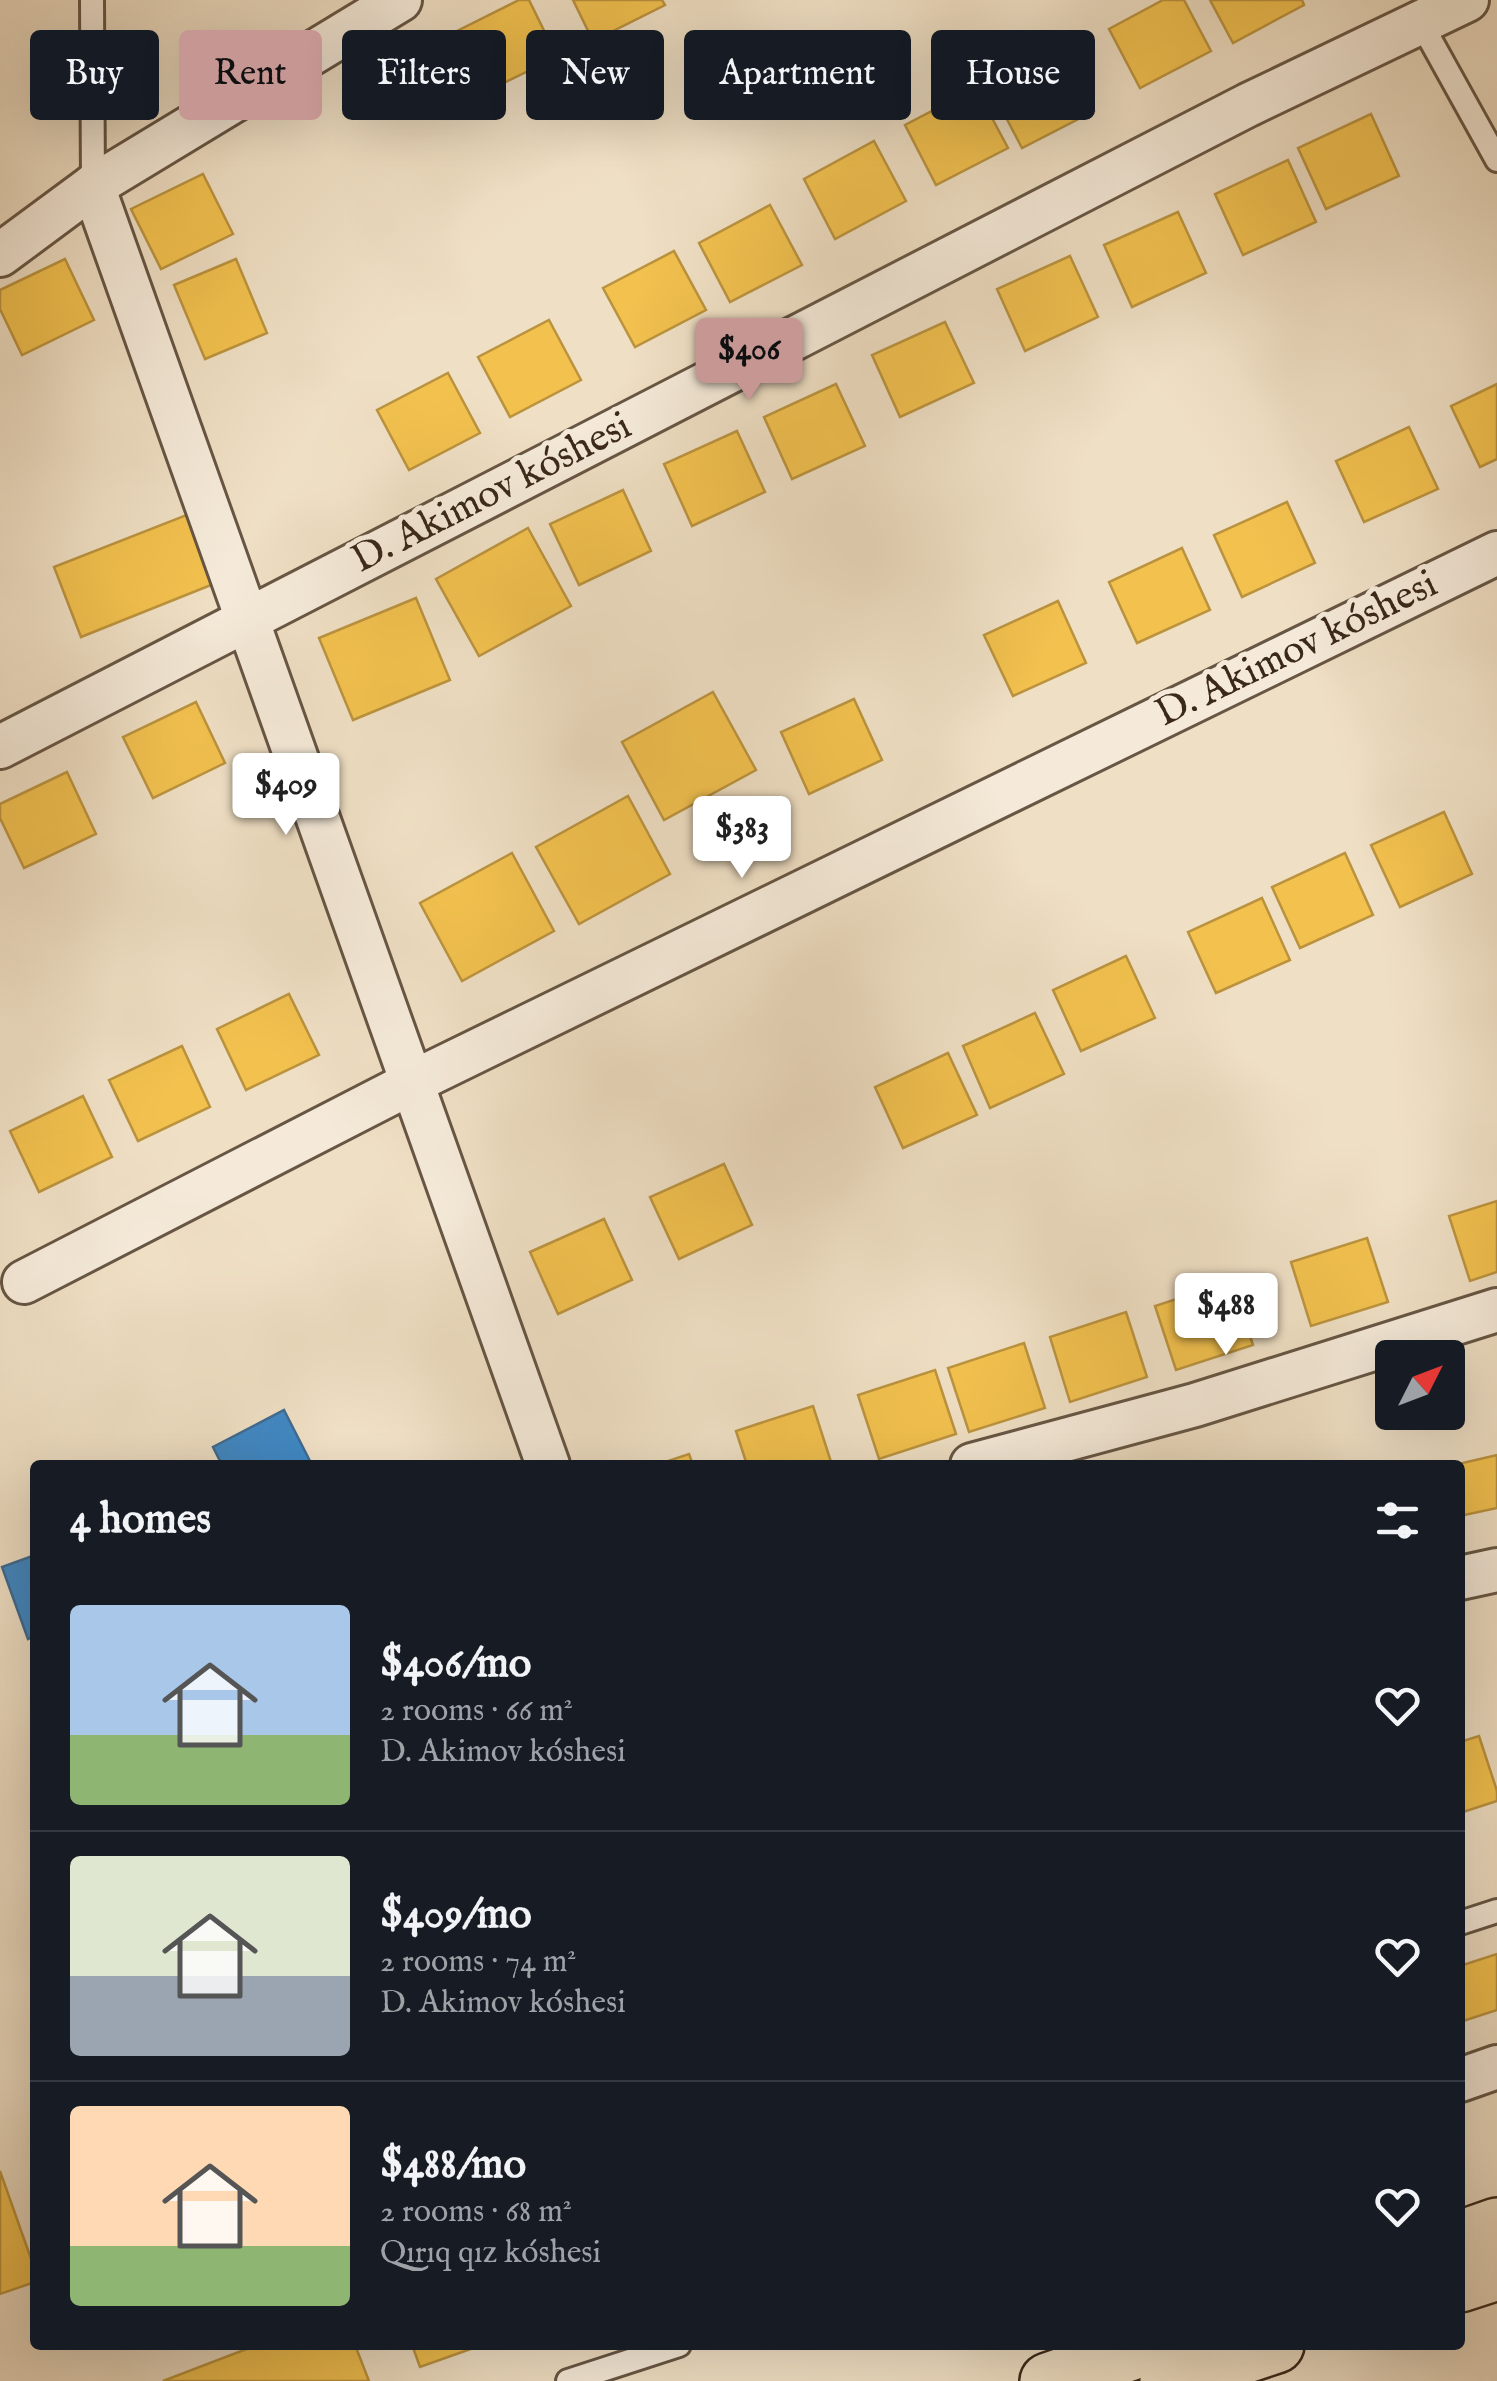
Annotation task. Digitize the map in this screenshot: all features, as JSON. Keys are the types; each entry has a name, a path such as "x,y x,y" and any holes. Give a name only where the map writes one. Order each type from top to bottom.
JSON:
{"main road":[{"path":"1465,2237 1497,2226"},
{"path":"1465,2282 1497,2272"},
{"path":"1048,2381 1138,2350"},
{"path":"1194,2377 1263,2350"}],"street":[{"path":"0,255 94,186 400,0"},
{"name":"D. Akimov kóshesi","path":"0,746 1248,105 1467,0"},
{"path":"94,186 546,1460"},
{"name":"D. Akimov kóshesi","path":"12,1286 412,1082 1497,553"},
{"path":"991,1460 1196,1406 1497,1310"},
{"path":"1465,1577 1497,1570"},
{"path":"1465,2078 1497,2067"}],"lane":[{"path":"92,0 94,186"},
{"path":"1421,23 1497,160"},
{"path":"1465,1921 1497,1911"},
{"path":"568,2381 664,2350"}],"building: Homes":[{"path":"519,0 529,0 544,30 526,30 526,72 506,82 506,30 459,30"},
{"path":"573,0 662,0 665,5 615,30 588,30"},
{"path":"1163,0 1184,0 1211,51 1140,88 1109,29"},
{"path":"1210,0 1302,0 1304,5 1233,43"},
{"path":"931,111 931,120 993,120 1008,148 936,185 905,125"},
{"path":"1371,114 1399,176 1326,209 1298,148"},
{"path":"1007,120 1076,120 1022,148"},
{"path":"874,141 906,201 835,239 804,179"},
{"path":"1288,160 1316,222 1243,255 1215,194"},
{"path":"203,174 233,234 161,269 131,209"},
{"path":"770,205 802,265 730,302 699,243"},
{"path":"1178,212 1206,273 1132,307 1104,245"},
{"path":"674,251 706,310 635,347 603,288"},
{"path":"1070,256 1098,317 1025,351 997,289"},
{"path":"65,259 94,320 22,355 0,309 0,290"},
{"path":"236,259 267,333 205,359 174,285"},
{"path":"549,320 581,380 510,417 478,357"},
{"path":"945,322 974,383 900,417 872,355"},
{"path":"448,373 480,433 409,470 377,410"},
{"path":"836,384 865,446 792,479 764,417"},
{"path":"1497,384 1497,459 1480,467 1451,406"},
{"path":"1409,427 1438,489 1364,522 1336,461"},
{"path":"737,431 765,492 692,526 664,464"},
{"path":"623,490 651,551 579,585 550,524"},
{"path":"1287,502 1315,563 1242,597 1214,535"},
{"path":"189,514 216,583 81,637 54,567"},
{"path":"528,528 571,606 479,656 436,579"},
{"path":"1182,548 1210,610 1137,643 1109,582"},
{"path":"416,598 450,680 353,720 319,638"},
{"path":"1058,601 1086,663 1013,696 984,635"},
{"path":"713,692 756,770 664,820 622,742"},
{"path":"854,699 882,760 809,794 781,732"},
{"path":"196,702 225,763 153,798 123,737"},
{"path":"67,772 96,834 24,868 0,818 0,804"},
{"path":"628,796 670,874 579,924 536,847"},
{"path":"1444,812 1472,874 1400,907 1371,845"},
{"path":"512,853 554,931 462,981 420,903"},
{"path":"1345,853 1373,915 1300,948 1272,887"},
{"path":"1262,898 1290,960 1216,993 1188,932"},
{"path":"1126,956 1155,1018 1081,1051 1053,990"},
{"path":"289,994 319,1055 246,1090 217,1029"},
{"path":"1035,1013 1064,1074 990,1108 963,1046"},
{"path":"182,1046 210,1107 138,1141 109,1080"},
{"path":"948,1053 977,1115 903,1148 875,1087"},
{"path":"83,1096 112,1157 39,1192 10,1131"},
{"path":"724,1164 752,1225 679,1259 650,1197"},
{"path":"1497,1201 1497,1272 1470,1281 1449,1216"},
{"path":"604,1219 632,1280 558,1314 530,1252"},
{"path":"1367,1238 1388,1302 1311,1326 1291,1262"},
{"path":"1232,1281 1253,1345 1176,1370 1155,1306"},
{"path":"1126,1312 1147,1377 1070,1402 1050,1337"},
{"path":"1024,1343 1045,1408 969,1432 948,1368"},
{"path":"935,1370 956,1434 879,1459 858,1395"},
{"path":"813,1406 830,1460 745,1460 736,1431"},
{"path":"1497,1455 1497,1508 1465,1515 1465,1462"},
{"path":"1479,1736 1497,1801 1465,1811 1465,1740"},
{"path":"1497,1954 1497,2010 1465,2020 1465,1964"},
{"path":"0,2171 30,2256 30,2284 0,2294"},
{"path":"244,2350 357,2350 369,2381 163,2381"},
{"path":"414,2350 468,2350 420,2367"}],"building: Schools":[{"path":"284,1410 309,1460 220,1460 213,1447"},
{"path":"30,1557 28,1639 2,1567"}]}
